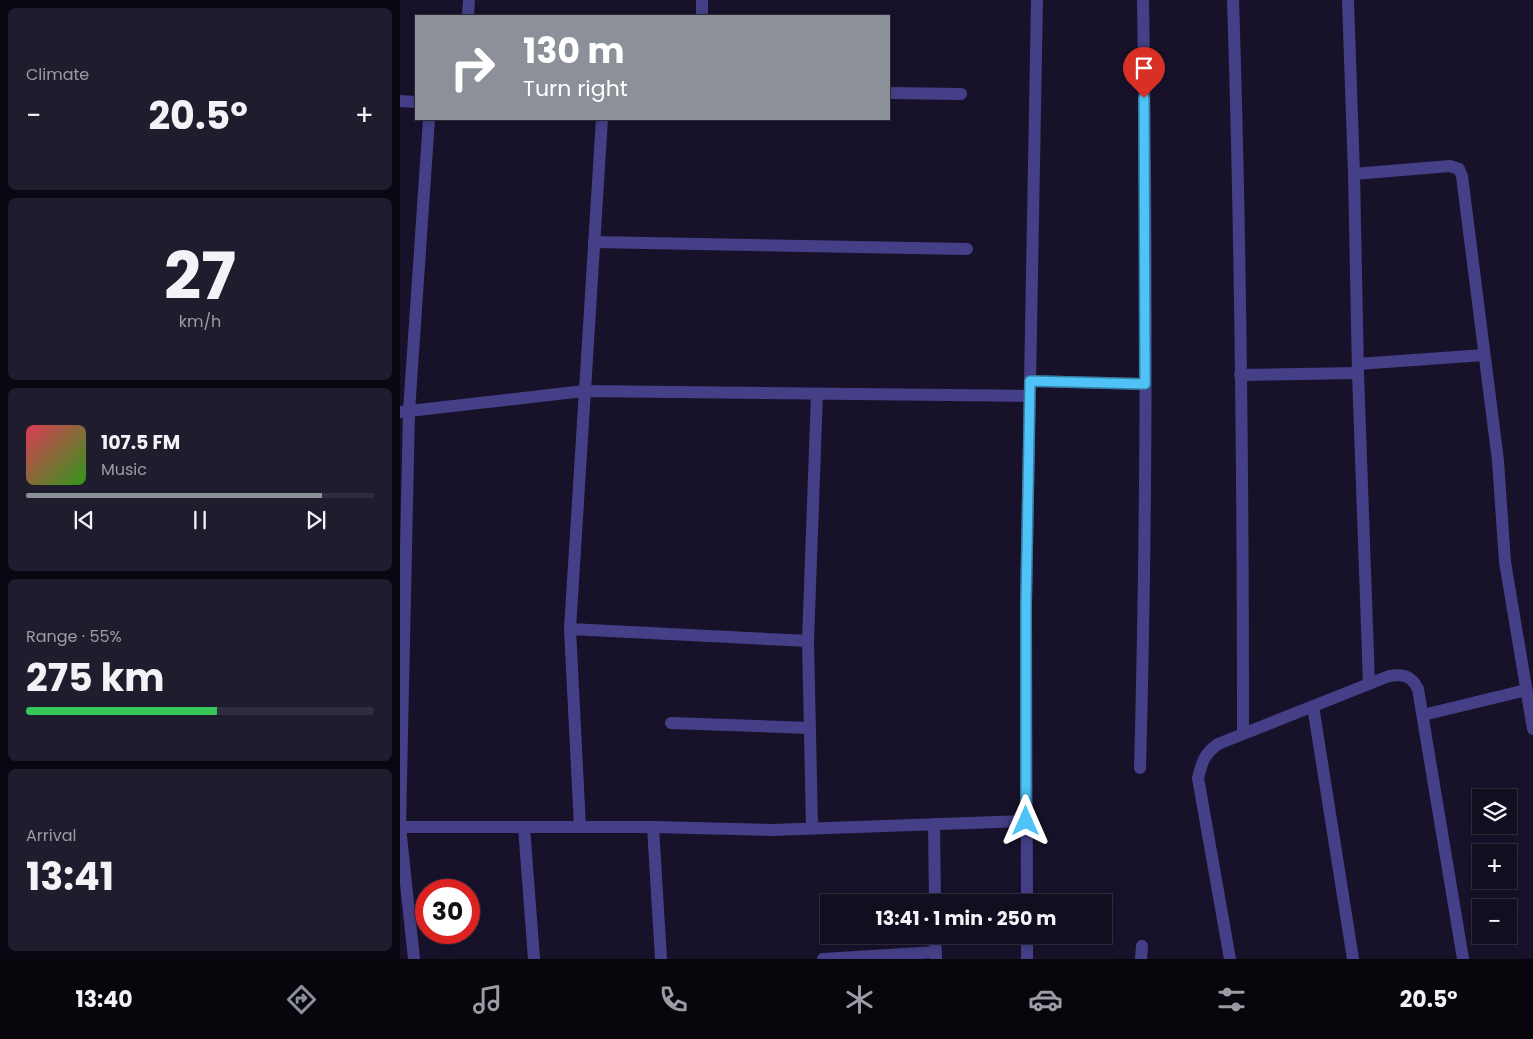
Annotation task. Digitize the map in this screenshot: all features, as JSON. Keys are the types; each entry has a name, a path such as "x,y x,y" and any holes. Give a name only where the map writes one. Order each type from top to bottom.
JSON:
{"street":[{"path":"468,0 468,15"},
{"path":"702,0 702,15"},
{"path":"1027,894 1026,604 1038,0"},
{"path":"1140,768 1144,628 1145,384 1143,0"},
{"path":"1233,0 1237,108 1243,734"},
{"path":"1348,0 1369,684"},
{"path":"890,93 961,94"},
{"path":"400,101 415,102"},
{"path":"414,959 400,827 405,412 429,120"},
{"path":"580,827 570,629 602,120"},
{"path":"1354,174 1450,166 1459,170 1462,176 1498,461 1505,562 1533,729"},
{"path":"594,242 967,249"},
{"path":"1240,375 1358,368 1484,355"},
{"path":"1030,381 1145,384"},
{"path":"405,412 584,391 1030,396"},
{"path":"812,828 808,641 817,394"},
{"path":"570,629 808,641"},
{"path":"1230,959 1198,778 1202,760 1208,750 1218,744 1389,676 1400,674 1409,676 1415,682 1418,689 1463,959"},
{"path":"1423,716 1526,690"},
{"path":"1313,706 1353,959"},
{"path":"671,723 810,728"},
{"path":"400,827 653,827 772,830 1026,821"},
{"path":"934,824 935,894"},
{"path":"524,827 534,959"},
{"path":"653,827 661,959"},
{"path":"1027,944 1027,959"},
{"path":"1142,946 1142,959"},
{"path":"823,959 936,955"}],"route":[{"path":"1026,821 1026,604 1030,381 1145,384 1144,98"}]}
